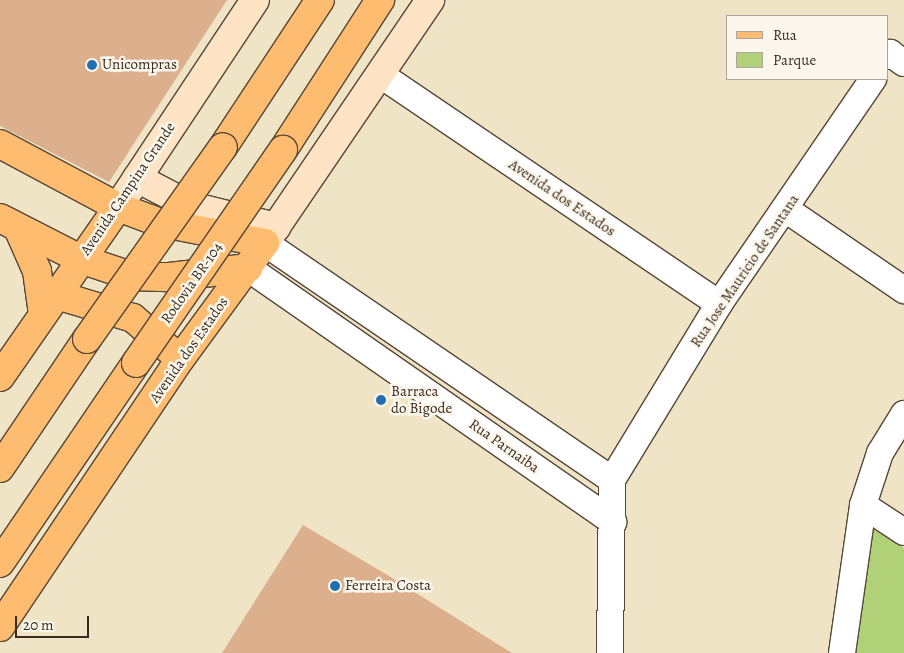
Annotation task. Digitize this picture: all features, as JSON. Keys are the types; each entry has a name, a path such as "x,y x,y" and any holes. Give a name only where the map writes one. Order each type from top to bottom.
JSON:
{"main road":[{"path":"0,468 223,147 320,0"},
{"name":"Rodovia BR-104","path":"0,563 283,150 380,0"},
{"name":"Avenida dos Estados","path":"0,627 180,359 271,235 430,0"},
{"name":"Avenida Campina Grande","path":"0,378 80,259 118,207 253,1"},
{"path":"0,144 118,207 158,222 271,235"},
{"path":"137,178 191,206 271,235"},
{"path":"9,223 80,259 130,276 169,277 248,268"},
{"path":"9,223 37,271 50,305 133,318 180,359"}],"street":[{"name":"Avenida dos Estados","path":"381,75 719,304"},
{"name":"Rua Jose Mauricio de Santana","path":"612,480 719,304 787,210 872,80"},
{"path":"787,210 904,290"},
{"path":"271,235 612,480 610,653"},
{"name":"Rua Parnaiba","path":"248,268 613,522"},
{"path":"842,653 862,506 880,453 904,414"},
{"path":"862,506 904,532"}],"green space":[{"path":"873,529 904,548 904,653 856,653"}],"building":[{"name":"Unicompras","path":"0,0 227,0 109,182 0,126"},
{"name":"Ferreira Costa","path":"303,525 389,576 512,653 222,653"}],"place":[{"name":"Unicompras","path":"92,65"},
{"name":"Barraca do Bigode","path":"381,400"},
{"name":"Ferreira Costa","path":"335,586"}]}
